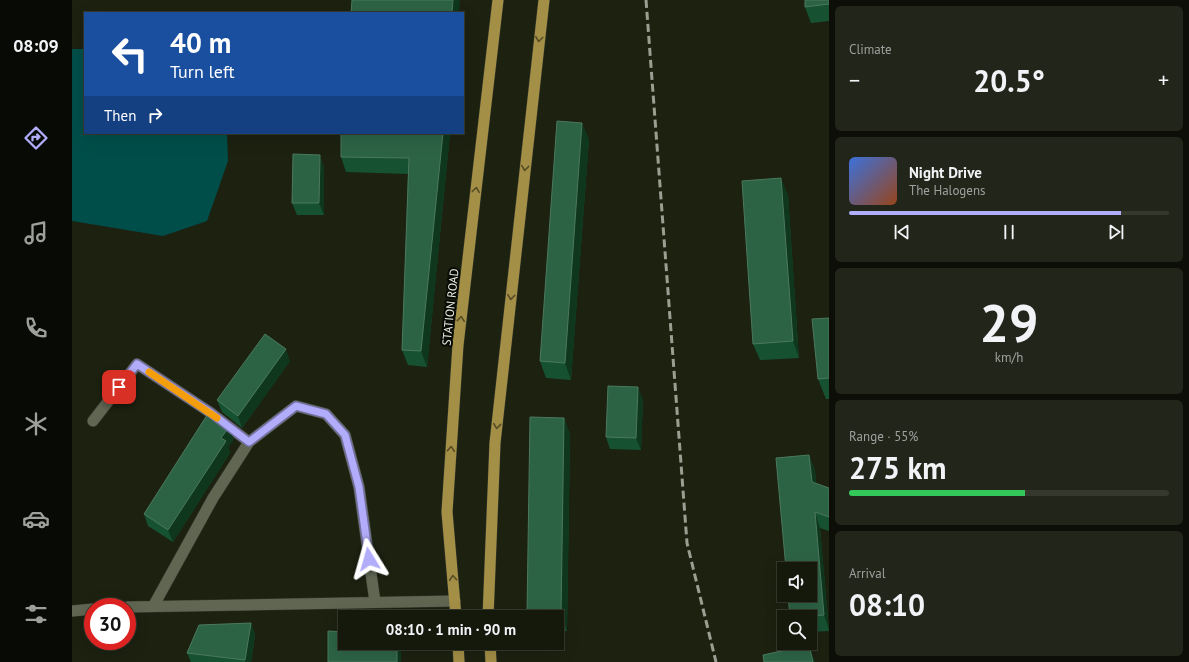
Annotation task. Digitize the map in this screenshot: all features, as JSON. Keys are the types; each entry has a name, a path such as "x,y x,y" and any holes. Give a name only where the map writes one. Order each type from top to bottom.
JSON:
{"main road":[{"name":"STATION ROAD","path":"456,610 447,512 458,353 498,0"},
{"path":"488,610 495,443 544,0"},
{"path":"458,650 459,662"},
{"path":"490,650 491,662"}],"street":[{"path":"93,421 137,364 211,413 249,442"},
{"path":"154,605 213,498 249,442 296,406 326,414 345,435 359,487 375,602"},
{"path":"136,606 455,601"},
{"path":"72,611 84,610"}],"water":[{"path":"72,49 84,49 84,134 227,134 228,161 207,221 163,236 72,221"}],"building":[{"path":"352,0 453,0 452,12 351,12"},
{"path":"805,0 829,0 829,4 805,7"},
{"path":"557,121 582,123 565,363 540,361"},
{"path":"341,134 443,134 421,351 402,350 409,158 341,157"},
{"path":"293,154 320,155 319,203 292,203"},
{"path":"781,178 793,341 753,344 742,181"},
{"path":"829,318 829,378 818,379 812,319"},
{"path":"265,334 286,349 238,416 217,400"},
{"path":"608,386 638,387 636,438 606,437"},
{"path":"209,412 229,427 221,438 226,441 168,530 144,514"},
{"path":"530,417 564,418 561,610 527,610"},
{"path":"809,455 812,482 829,488 829,517 815,512 824,615 817,616 817,610 789,610 789,602 817,602 817,562 785,562 776,458"},
{"path":"251,623 245,660 187,653 199,625"},
{"path":"328,631 338,632 338,650 397,650 397,662 328,662"},
{"path":"786,650 810,650 813,662 764,662 763,655"}],"railway":[{"path":"646,0 687,543 716,662"}],"slow traffic":[{"path":"149,372 217,418"}],"route":[{"path":"119,387 137,364 211,413 249,442 296,406 326,414 345,435 359,487 369,559"}]}
